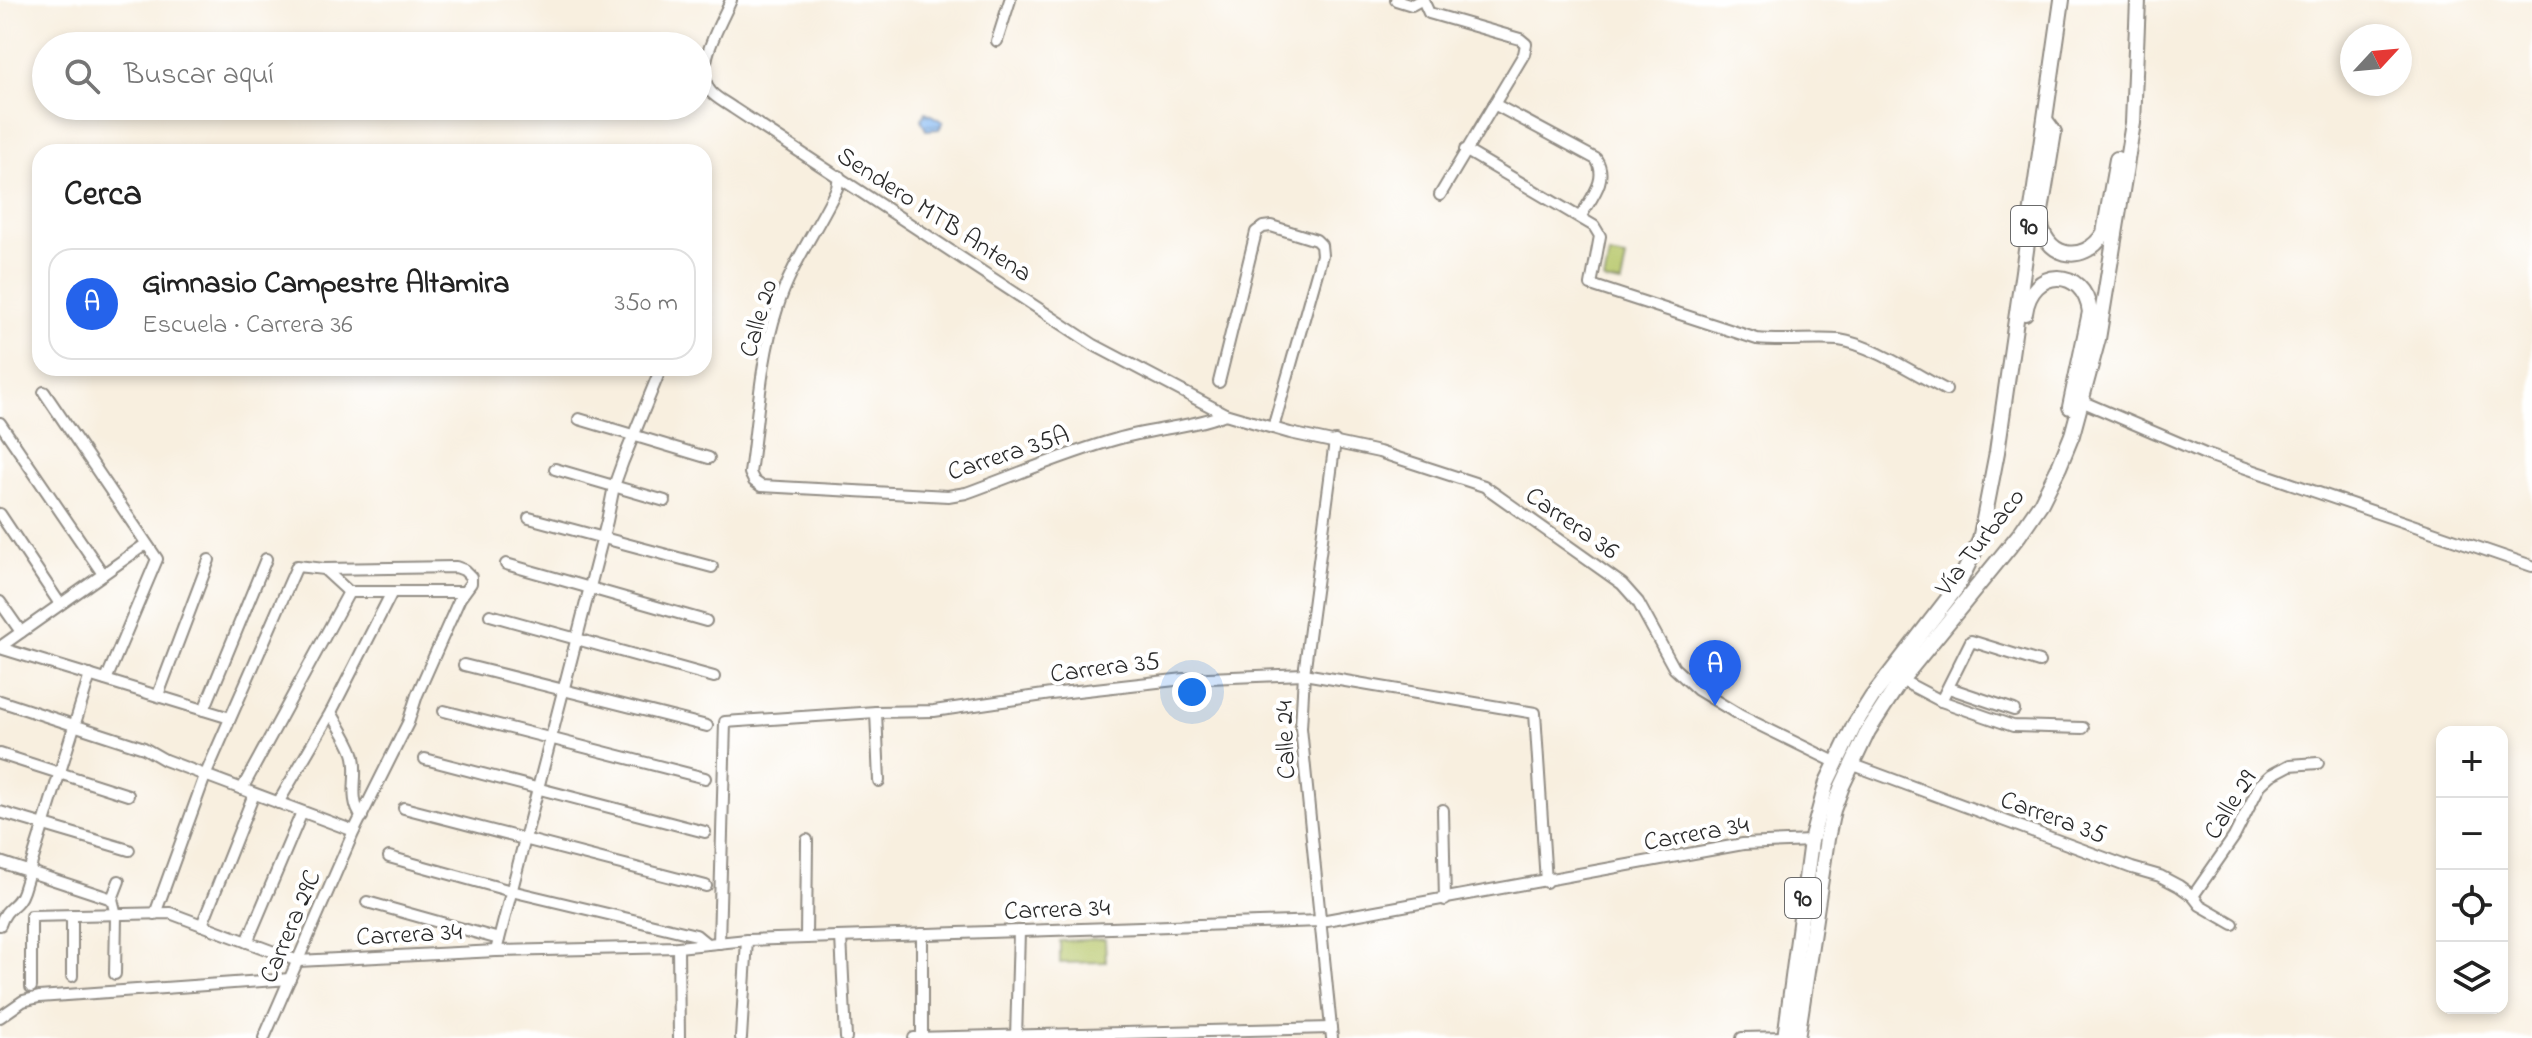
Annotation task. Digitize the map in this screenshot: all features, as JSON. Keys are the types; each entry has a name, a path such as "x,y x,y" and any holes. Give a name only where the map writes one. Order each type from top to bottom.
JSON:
{"highway":[{"name":"Vía Turbaco","path":"1789,1038 1811,841 1818,809 1835,762 1872,697 1957,587 1980,540 1997,452 2062,0"},
{"name":"Vía Turbaco","path":"1789,1038 1833,810 1851,764 1901,680 2019,535 2041,503 2072,435 2098,339 2133,123 2138,0"},
{"path":"2046,121 2054,132 2040,217 2041,228 2045,240 2055,249 2076,254 2087,252 2098,244 2104,233 2121,140 2133,123"},
{"path":"1997,452 2009,439 2029,295 2047,280 2061,278 2073,282 2084,291 2090,312 2070,410 2072,435"}],"street":[{"name":"Sendero MTB Antena","path":"712,45 731,0"},
{"path":"997,41 1010,0"},
{"path":"1396,0 1412,5 1422,0 1429,13 1520,39 1526,44 1524,54 1440,195"},
{"name":"Sendero MTB Antena","path":"712,93 1094,345 1225,414"},
{"path":"1494,104 1596,159 1602,179 1581,216"},
{"path":"1465,150 1594,226 1600,236 1591,285 1757,339 1838,340 1857,344 1946,390"},
{"name":"Calle 20","path":"754,481 750,473 754,442 767,350 777,307 837,188 839,176"},
{"path":"1219,382 1256,232 1271,226 1316,240 1321,245 1322,255 1273,428"},
{"path":"496,951 614,486 658,376"},
{"path":"44,392 157,559 106,680"},
{"path":"2081,401 2205,454 2532,566"},
{"name":"Carrera 36","path":"1225,414 1424,465 1484,486 1622,584 1638,602 1674,668 1698,690 1741,716 1835,762"},
{"name":"Carrera 35A","path":"754,481 761,486 948,496 966,493 1113,440 1225,414"},
{"path":"579,419 709,458"},
{"path":"0,423 103,574"},
{"name":"Calle 24","path":"1332,1033 1301,728 1304,674 1335,441"},
{"path":"555,469 665,501"},
{"path":"0,514 60,604"},
{"path":"529,518 712,567"},
{"path":"0,648 146,544"},
{"path":"204,710 266,559"},
{"path":"158,695 209,560"},
{"path":"506,564 706,621"},
{"path":"155,914 205,776 297,566 324,569 456,567 471,577 471,583 464,592 349,592 324,569"},
{"path":"242,789 349,592"},
{"path":"278,803 331,712 392,592"},
{"name":"Carrera 29C","path":"264,1038 354,831 403,735 417,695 464,592"},
{"path":"0,602 21,632"},
{"path":"490,615 714,677"},
{"path":"1941,701 1971,641 2039,662"},
{"path":"0,648 230,718"},
{"path":"464,665 707,726"},
{"name":"Carrera 35","path":"719,943 725,722 934,711 1184,679 1304,674 1535,713 1546,882"},
{"path":"0,923 6,910 19,902 90,675"},
{"path":"1901,680 1941,701 2013,726 2083,728"},
{"path":"1949,688 2014,710"},
{"path":"0,701 144,748 205,776 354,831"},
{"path":"444,711 705,778"},
{"path":"331,712 353,751 354,801 362,817"},
{"path":"876,712 879,781"},
{"path":"0,754 128,795"},
{"path":"425,759 705,832"},
{"name":"Calle 29","path":"2193,896 2234,837 2260,785 2290,765 2318,763"},
{"name":"Carrera 35","path":"1851,764 2160,876 2233,924"},
{"path":"202,925 254,794"},
{"path":"404,808 706,886"},
{"path":"1443,810 1445,900"},
{"path":"0,812 129,850"},
{"path":"247,942 302,812"},
{"path":"806,938 807,840"},
{"name":"Carrera 34","path":"298,961 496,951 678,947 747,940 1321,921 1743,844 1811,841"},
{"path":"389,857 511,891 696,935 707,944"},
{"path":"0,862 112,899"},
{"path":"115,974 116,915 112,899 119,881"},
{"path":"367,902 499,939"},
{"path":"31,987 31,916 170,913 298,961"},
{"path":"72,915 72,976"},
{"path":"1016,1036 1019,931"},
{"path":"922,934 922,1038"},
{"path":"841,937 846,1038"},
{"path":"741,1038 747,940"},
{"path":"678,947 679,1038"},
{"path":"0,1017 23,1001 39,997 290,979"},
{"path":"914,1038 1332,1033"},
{"path":"1742,1038 1789,1038"}],"green space":[{"path":"1609,255 1626,258 1621,284 1604,281"},
{"path":"1105,939 1106,962 1060,963 1060,941"}],"water":[{"path":"926,112 943,122 939,129 926,130 921,119"}],"place":[{"name":"Gimnasio Campestre Altamira","path":"1715,706"}]}
